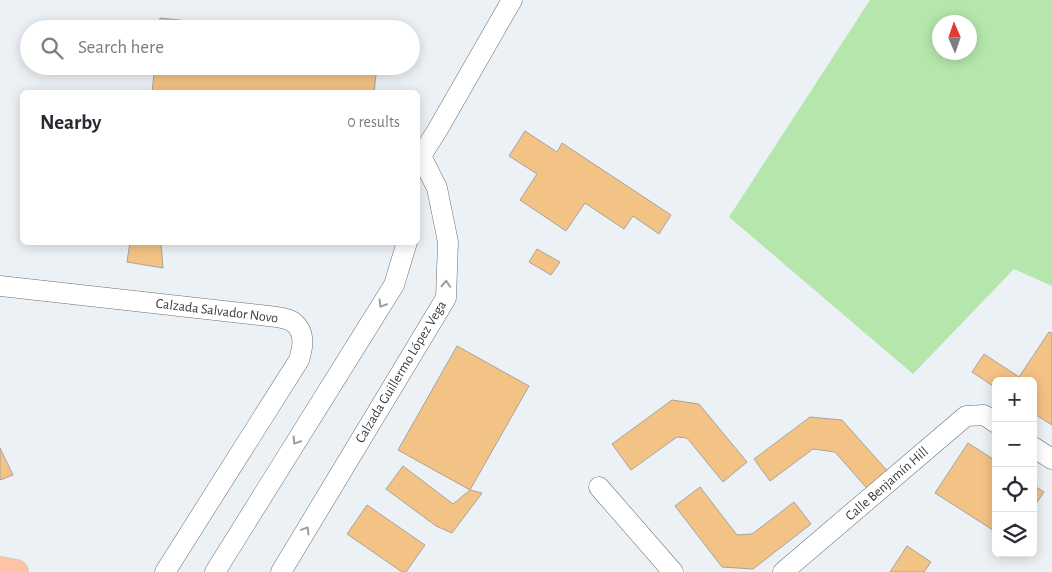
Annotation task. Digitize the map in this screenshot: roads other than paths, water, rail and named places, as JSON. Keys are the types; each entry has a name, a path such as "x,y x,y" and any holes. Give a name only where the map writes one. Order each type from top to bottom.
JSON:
{"main road":[{"path":"0,569 16,572"}],"street":[{"name":"Calzada Guillermo López Vega","path":"420,159 512,0"},
{"name":"Calzada Guillermo López Vega","path":"281,572 446,298 448,242 437,188 420,162"},
{"path":"215,572 394,285 405,245"},
{"name":"Calzada Salvador Novo","path":"0,286 277,317 292,322 302,333 303,345 299,360 165,572"},
{"name":"Calle Benjamín Hill","path":"783,572 966,416 984,415 994,422"},
{"path":"1037,450 1052,460"},
{"path":"599,487 673,572"}]}
